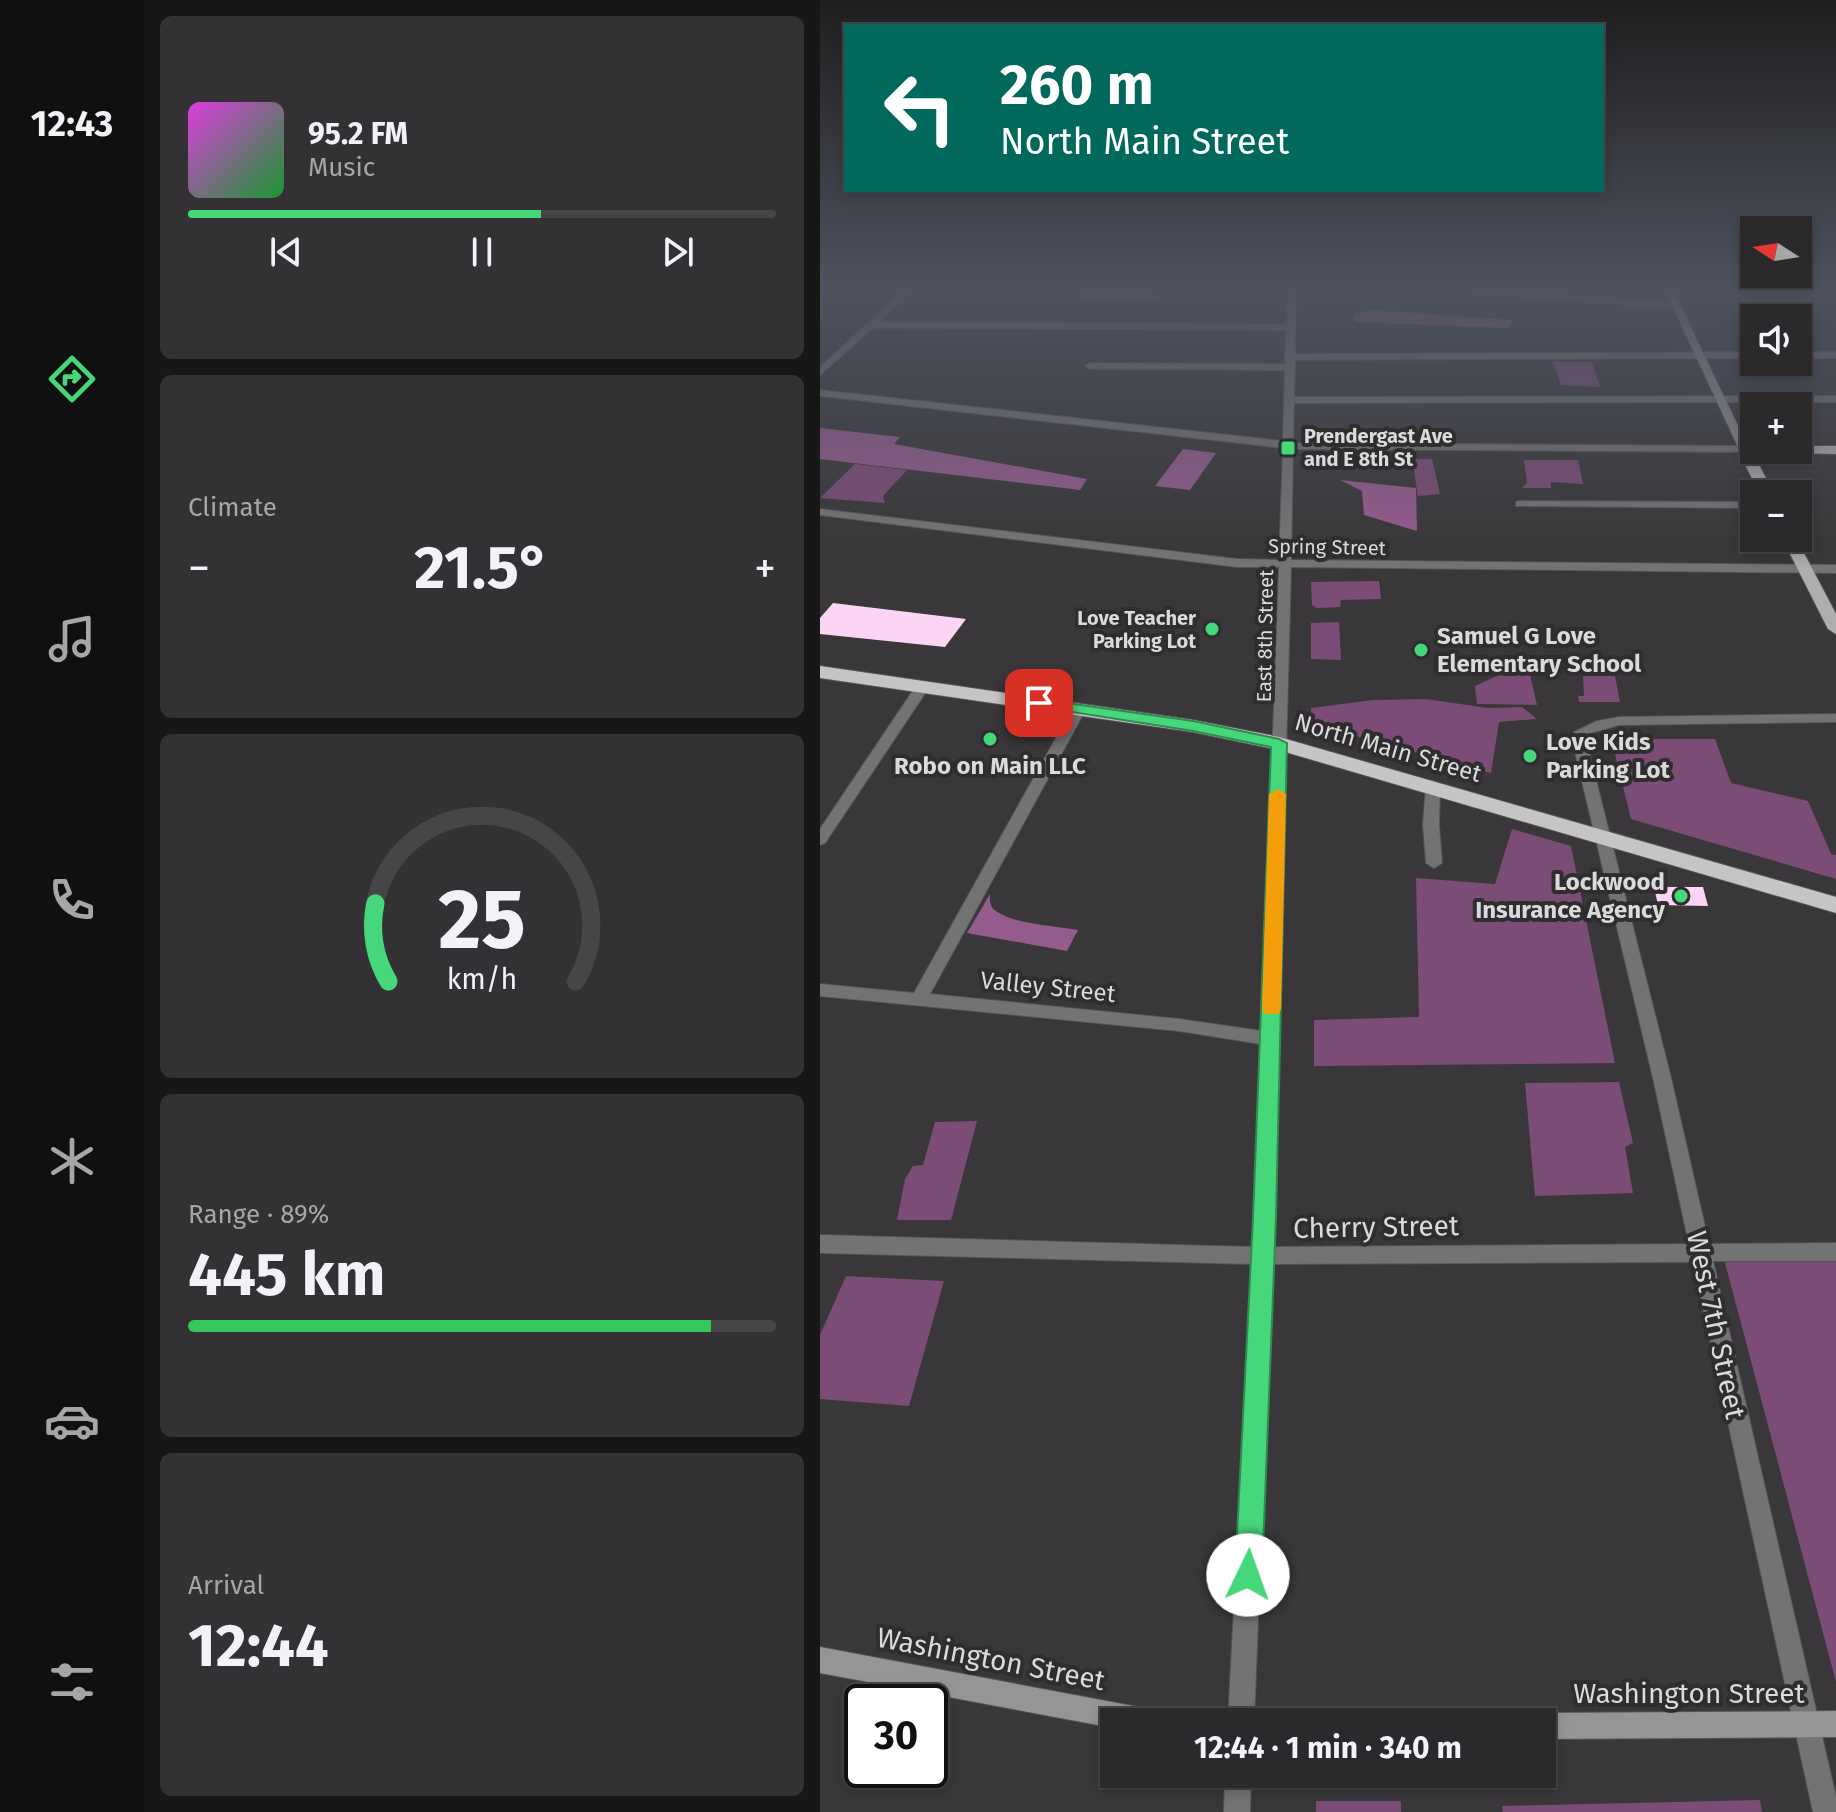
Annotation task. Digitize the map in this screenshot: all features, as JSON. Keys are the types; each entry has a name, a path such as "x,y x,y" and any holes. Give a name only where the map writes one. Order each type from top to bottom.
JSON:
{"highway":[{"name":"North Main Street","path":"820,672 1193,726 1279,743 1836,905"}],"main road":[{"path":"1812,450 1836,450"},
{"path":"1796,552 1836,629"}],"street":[{"name":"East 8th Street","path":"1242,1708 1271,1039 1289,375"},
{"path":"1709,375 1740,433"},
{"path":"820,393 1288,446 1367,449 1740,449"},
{"path":"1288,400 1836,399"},
{"path":"1520,504 1740,505"},
{"name":"Spring Street","path":"820,512 1236,563 1836,569"},
{"path":"820,840 923,686"},
{"path":"919,999 1079,709"},
{"name":"West 7th Street","path":"1826,1812 1700,1252 1581,748 1581,732 1619,721 1836,718"},
{"path":"1433,786 1431,825 1434,863"},
{"name":"Valley Street","path":"820,990 1179,1025 1271,1039"},
{"name":"Cherry Street","path":"820,1244 1263,1256 1836,1252"},
{"name":"Washington Street","path":"820,1660 1100,1713"},
{"name":"Washington Street","path":"1556,1726 1836,1724"},
{"path":"1237,1812 1238,1788"}],"shaded area":[{"path":"1557,375 1596,375 1600,387 1561,385"},
{"path":"820,428 900,437 894,444 1087,479 1080,490 820,459"},
{"path":"1183,449 1216,453 1190,490 1155,486"},
{"path":"1412,459 1432,459 1440,494 1418,496"},
{"path":"1524,460 1578,460 1583,484 1551,482 1551,488 1522,488 1527,483"},
{"path":"855,464 907,470 883,496 885,503 820,498"},
{"path":"1340,480 1416,488 1417,531 1364,515 1362,491"},
{"path":"1379,581 1381,599 1341,600 1340,607 1317,608 1312,605 1311,582"},
{"path":"1339,622 1341,660 1311,659 1311,623"},
{"path":"1512,669 1529,670 1537,705 1477,704 1475,686"},
{"path":"1583,676 1615,676 1620,702 1579,702 1578,696 1584,696"},
{"path":"1426,699 1488,708 1522,707 1537,719 1499,722 1491,773 1311,724 1311,708 1373,700"},
{"path":"1616,739 1715,739 1731,783 1808,801 1831,854 1836,855 1836,879 1631,819 1612,742"},
{"path":"1512,829 1571,846 1615,1063 1314,1066 1314,1020 1419,1017 1416,878 1495,884"},
{"path":"990,894 992,908 1004,915 1024,922 1078,930 1067,951 967,933"},
{"path":"1619,1082 1633,1143 1625,1147 1633,1193 1535,1196 1525,1083"},
{"path":"977,1121 951,1220 897,1220 905,1179 913,1166 923,1165 935,1122"},
{"path":"1731,1256 1836,1256 1836,1682 1725,1263"},
{"path":"846,1276 944,1281 909,1406 820,1399 820,1335"},
{"path":"1760,1800 1762,1812 1503,1812 1502,1806"},
{"path":"1316,1801 1401,1801 1401,1812 1316,1812"}],"building":[{"path":"833,603 966,619 945,647 820,634 820,618"},
{"name":"Lockwood Insurance Agency","path":"1654,887 1703,887 1708,906 1658,905"}],"slow traffic":[{"path":"1272,1009 1278,794"}],"place":[{"name":"Prendergast Ave and E 8th St","path":"1288,448"},
{"name":"Love Teacher Parking Lot","path":"1212,629"},
{"name":"Samuel G Love Elementary School","path":"1421,650"},
{"name":"Robo on Main LLC","path":"990,739"},
{"name":"Love Kids Parking Lot","path":"1530,756"},
{"name":"Lockwood Insurance Agency","path":"1681,896"}],"route":[{"path":"1039,703 1193,726 1279,743 1272,1011 1248,1575"}]}
